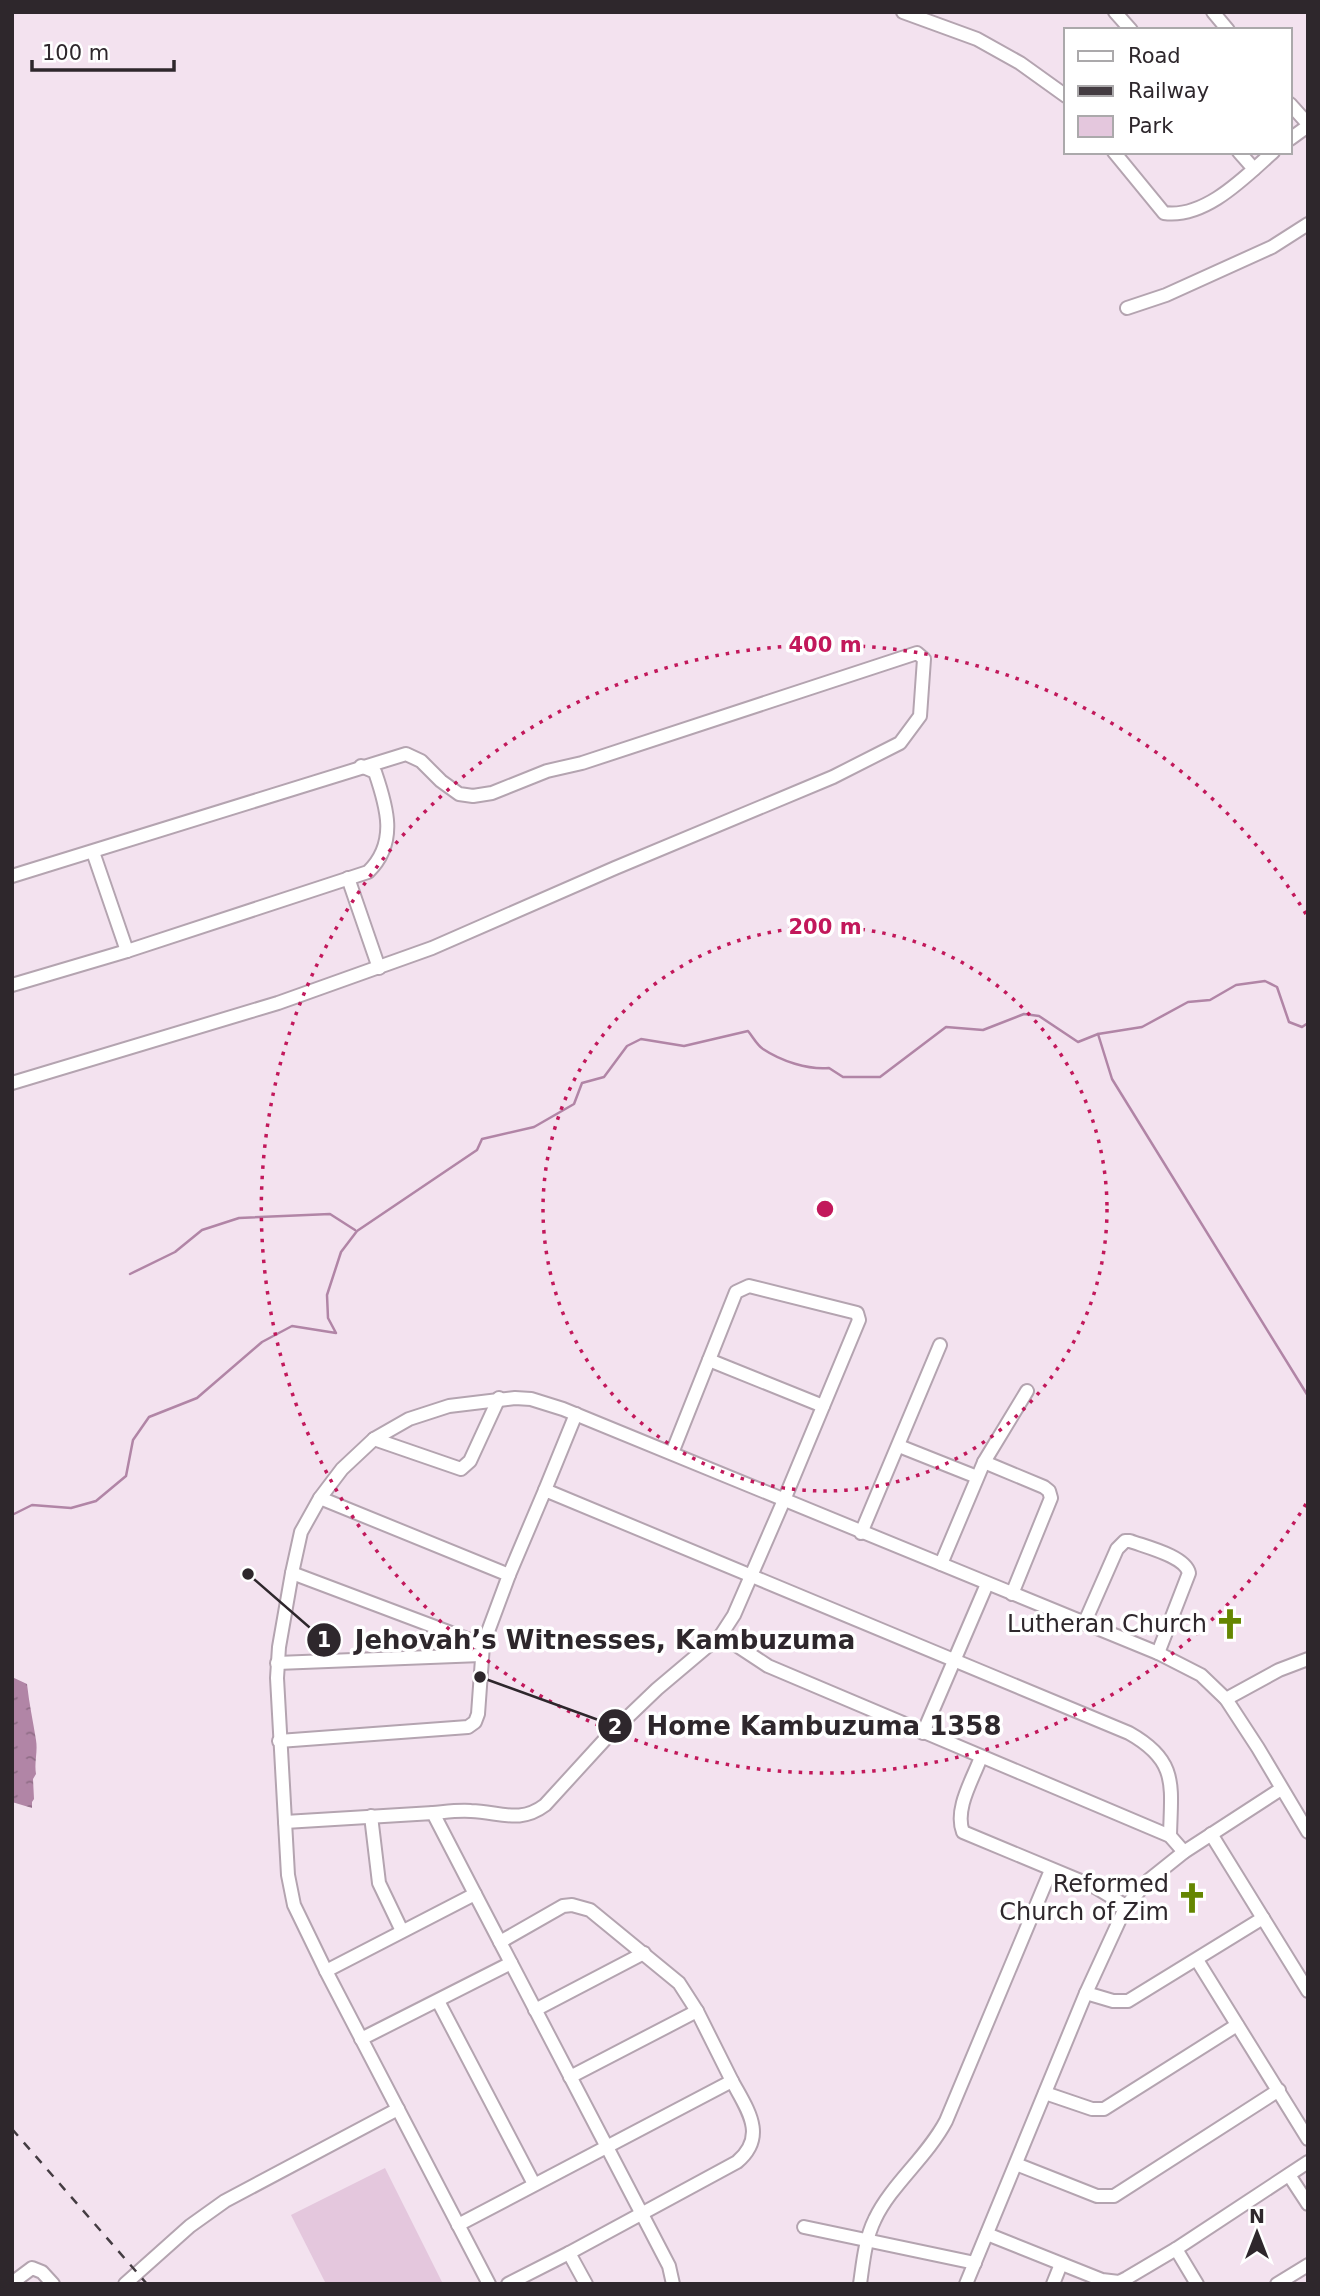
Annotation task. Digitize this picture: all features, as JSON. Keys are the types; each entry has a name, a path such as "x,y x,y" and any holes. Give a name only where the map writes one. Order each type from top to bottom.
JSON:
{"street":[{"path":"903,12 977,39 1020,63 1064,95"},
{"path":"1115,12 1129,28"},
{"path":"1213,12 1225,28"},
{"path":"1292,106 1308,125 1292,137"},
{"path":"1116,154 1164,213 1174,214 1192,210 1211,201 1271,154"},
{"path":"1241,154 1254,169"},
{"path":"1127,308 1166,295 1272,247 1308,225"},
{"path":"12,876 406,754 421,761 459,794 473,796 492,793 547,771 582,764 917,653 924,659 920,716 900,743 833,777 432,948 379,968 278,1003 12,1083"},
{"path":"12,985 127,951 368,872 379,861 385,847 388,820 375,772 362,766"},
{"path":"93,852 127,951"},
{"path":"348,878 379,968"},
{"path":"285,1822 470,1811 519,1816 535,1812 545,1805 618,1726 721,1635 734,1615 859,1320 857,1313 749,1286 736,1292 672,1453"},
{"path":"861,1533 940,1345"},
{"path":"709,1360 823,1406"},
{"path":"941,1564 984,1462 1027,1391"},
{"path":"374,1439 461,1469 470,1461 499,1398"},
{"path":"489,2284 326,1970 293,1898 288,1875 277,1663 301,1532 320,1498 349,1461 374,1439 400,1423 449,1406 499,1398 531,1399 576,1414 1158,1653 1200,1675 1226,1699 1308,1832"},
{"path":"279,1741 468,1727 475,1722 478,1714 482,1650 509,1575 576,1414"},
{"path":"899,1446 977,1477"},
{"path":"984,1462 1044,1487 1051,1498 1012,1594"},
{"path":"545,1490 1129,1733 1162,1758 1170,1779 1170,1836"},
{"path":"320,1498 509,1575"},
{"path":"1084,1624 1117,1549 1125,1541 1177,1559 1187,1567 1189,1573 1158,1653"},
{"path":"292,1573 482,1650"},
{"path":"923,1733 987,1584"},
{"path":"721,1635 768,1666 1170,1836 1184,1852"},
{"path":"277,1663 482,1650"},
{"path":"1226,1699 1279,1670 1308,1659"},
{"path":"981,1757 961,1810 960,1825 963,1832 1103,1891 1126,1906"},
{"path":"967,2284 1086,1993 1126,1906 1149,1880 1184,1852 1281,1789"},
{"path":"433,1813 668,2266 673,2284"},
{"path":"371,1816 379,1883 402,1931"},
{"path":"1210,1834 1308,1991"},
{"path":"860,2284 872,2226 881,2209 934,2141 946,2121 1051,1870"},
{"path":"326,1970 474,1894"},
{"path":"500,1942 556,1909 572,1905 590,1910 673,1976 696,2011 751,2118 754,2139 750,2148 737,2162 508,2284"},
{"path":"1086,1993 1113,2001 1128,2000 1263,1918"},
{"path":"535,2010 644,1953"},
{"path":"1197,1960 1308,2138"},
{"path":"361,2039 511,1963"},
{"path":"438,2001 534,2184"},
{"path":"570,2077 696,2011"},
{"path":"1045,2093 1092,2109 1109,2107 1237,2025"},
{"path":"458,2225 732,2081"},
{"path":"1016,2164 1097,2196 1114,2196 1279,2090"},
{"path":"125,2284 190,2226 219,2205 397,2109"},
{"path":"987,2234 1102,2280 1119,2282 1176,2249 1308,2162"},
{"path":"1289,2175 1308,2204"},
{"path":"804,2227 975,2263"},
{"path":"1176,2249 1197,2284"},
{"path":"569,2253 586,2284"},
{"path":"1052,2284 1060,2264"},
{"path":"1277,2284 1308,2265"},
{"path":"12,2283 32,2268 42,2272 54,2284"}],"green space":[{"path":"385,2168 443,2284 326,2284 291,2215"}],"water":[{"path":"12,1677 27,1684 36,1740 32,1808 12,1802"}],"waterway":[{"path":"12,1515 32,1505 71,1508 96,1501 126,1476 133,1440 149,1417 197,1398 262,1342 292,1326 336,1333 328,1318 327,1295 341,1252 357,1231 477,1150 482,1139 534,1127 574,1104 582,1083 604,1077 627,1046 641,1039 684,1046 748,1031 761,1047 786,1061 812,1068 829,1068 843,1077 880,1077 946,1027 983,1030 1024,1014 1039,1016 1078,1042 1098,1034 1142,1027 1188,1002 1210,1000 1236,985 1265,981 1277,987 1289,1022 1302,1027 1308,1023"},
{"path":"1098,1034 1112,1079 1308,1396"},
{"path":"130,1274 175,1252 202,1230 239,1218 330,1214 355,1230"}],"railway":[{"path":"12,2129 147,2284"}],"place":[{"name":"Jehovah’s Witnesses, Kambuzuma","path":"248,1574"},
{"name":"Lutheran Church","path":"1230,1624"},
{"name":"Home Kambuzuma 1358","path":"480,1677"},
{"name":"Reformed Church of Zim","path":"1192,1898"}]}
